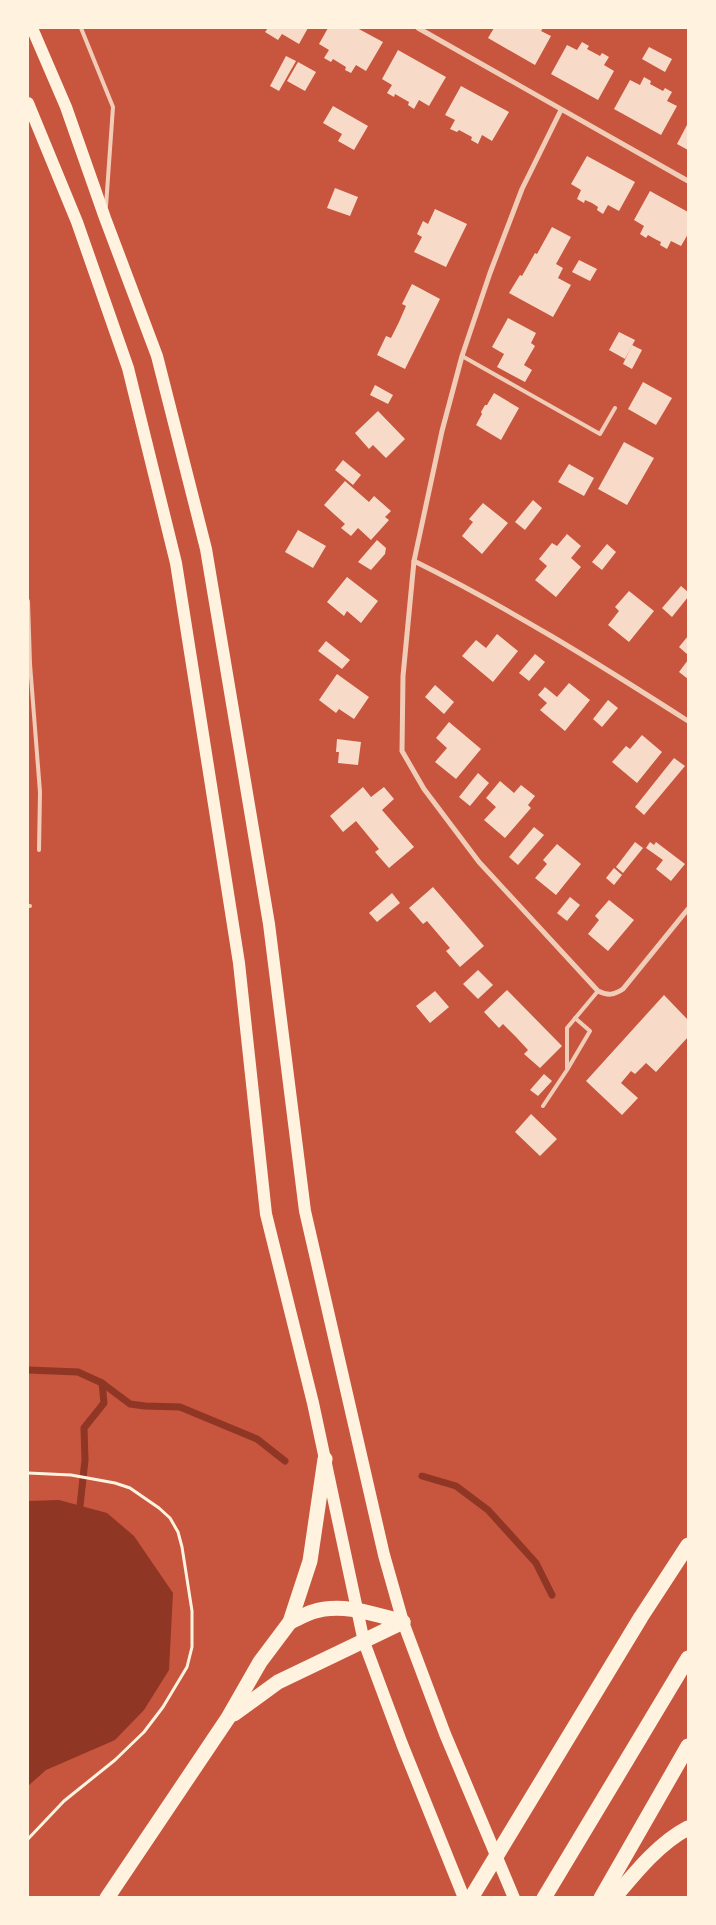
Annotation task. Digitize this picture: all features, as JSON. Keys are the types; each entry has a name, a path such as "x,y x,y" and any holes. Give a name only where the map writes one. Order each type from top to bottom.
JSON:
{"highway":[{"path":"107,1898 228,1718 260,1662 290,1622 310,1561 325,1459"},
{"path":"471,1898 636,1626 688,1545"},
{"path":"290,1622 312,1612 333,1609 356,1610 404,1622"},
{"path":"228,1718 278,1682 404,1622"},
{"path":"546,1893 688,1658"},
{"path":"601,1898 688,1746"},
{"path":"614,1898 644,1864 688,1828"}],"main road":[{"path":"32,28 66,108 157,356 206,549 269,924 305,1211 384,1556 404,1622 445,1734 514,1898"},
{"path":"28,103 77,222 128,368 176,564 239,962 266,1214 313,1403 356,1610 364,1642 402,1744 464,1898"}],"street":[{"path":"418,28 688,182"},
{"path":"561,110 522,189 490,273 462,356 442,431 414,561 403,676 402,750 424,789 479,862 598,991 615,995 623,989 688,909"},
{"path":"414,561 458,582 594,662 688,721"}],"lane":[{"path":"81,28 113,107 105,218"},
{"path":"462,356 600,434 615,408"},
{"path":"28,601 30,664 40,792 39,850"},
{"path":"567,1070 567,1028 598,991"},
{"path":"543,1106 590,1031 575,1018"}],"path":[{"path":"28,1473 92,1478 115,1483 130,1488 164,1513 178,1532 192,1611 192,1647 187,1667 177,1686 144,1732 115,1760 64,1802 28,1839"}],"shaded area":[{"path":"59,1500 107,1513 134,1536 173,1593 169,1670 144,1710 115,1740 46,1770 28,1786 28,1501"}],"building":[{"path":"268,28 308,28 299,44 282,34 278,40 265,32"},
{"path":"328,28 357,28 383,42 366,71 356,65 351,73 345,70 346,67 333,59 331,62 324,58 329,50 319,44"},
{"path":"494,28 543,28 541,31 551,36 535,65 488,38"},
{"path":"582,42 589,46 587,49 600,56 602,53 609,57 604,65 614,71 598,100 551,74 567,45 577,50"},
{"path":"649,47 672,59 665,72 642,59"},
{"path":"398,50 446,77 429,106 419,100 414,109 408,105 409,102 395,94 394,97 387,93 392,85 382,79"},
{"path":"286,56 296,61 279,91 270,86"},
{"path":"298,62 316,72 305,91 287,81"},
{"path":"644,77 651,81 650,84 663,91 665,88 672,92 667,101 677,106 661,135 614,109 630,80 640,85"},
{"path":"461,86 509,112 492,141 482,135 478,144 471,140 472,137 459,130 457,132 450,129 455,120 445,115"},
{"path":"333,106 368,126 354,150 338,141 342,134 323,123"},
{"path":"688,123 688,150 677,144"},
{"path":"587,156 635,182 619,211 608,205 603,214 592,203 585,200 584,203 577,199 581,190 571,184"},
{"path":"335,188 358,197 350,216 327,208"},
{"path":"650,191 688,212 688,234 681,246 671,241 667,249 660,245 661,242 648,235 646,238 640,234 644,226 634,220"},
{"path":"435,209 467,224 446,267 414,252 422,237 417,234 423,221 428,224"},
{"path":"552,227 571,237 556,264 563,268 558,278 571,285 553,317 509,293 520,275 522,276 535,253 537,254"},
{"path":"579,260 597,269 590,281 572,272"},
{"path":"412,284 440,299 405,369 377,355 386,336 391,338 399,322 406,306 402,304"},
{"path":"508,318 536,333 531,343 535,346 524,365 532,370 525,382 497,367 504,354 492,347"},
{"path":"619,332 635,340 625,359 609,350"},
{"path":"632,345 642,350 632,369 623,364"},
{"path":"643,382 672,398 656,425 628,409"},
{"path":"375,385 393,395 388,404 370,395"},
{"path":"494,393 519,408 501,440 476,425 482,414 481,412"},
{"path":"378,411 405,439 386,458 373,445 369,449 355,433"},
{"path":"624,442 654,458 627,505 598,489"},
{"path":"343,460 361,475 353,485 335,470"},
{"path":"569,464 594,478 584,496 558,482"},
{"path":"345,481 369,502 374,496 391,511 385,517 389,520 371,540 358,528 351,536 341,528 345,524 324,505"},
{"path":"533,500 542,508 525,530 515,522"},
{"path":"483,503 508,523 482,554 462,536 473,522 469,519"},
{"path":"298,530 326,546 313,568 285,552"},
{"path":"567,534 581,546 571,558 581,567 556,597 535,580 547,566 539,559 552,543 557,546"},
{"path":"377,540 386,548 385,554 371,570 358,562"},
{"path":"607,544 616,552 602,570 592,562"},
{"path":"347,577 378,601 361,623 347,611 344,616 327,602"},
{"path":"681,586 688,592 688,597 672,617 662,608"},
{"path":"629,591 654,611 629,642 608,625 619,611 615,607"},
{"path":"497,634 518,651 493,682 462,656 476,640 486,648"},
{"path":"688,636 688,655 679,647"},
{"path":"326,641 350,660 342,669 318,651"},
{"path":"535,654 545,662 529,681 519,673"},
{"path":"688,660 688,679 679,672"},
{"path":"337,674 369,697 354,719 339,709 336,713 319,700"},
{"path":"569,683 590,700 565,731 540,710 547,703 538,695 545,687 557,697"},
{"path":"435,685 454,702 444,714 425,697"},
{"path":"608,700 618,708 602,727 593,719"},
{"path":"449,722 481,749 456,779 435,762 447,748 436,738"},
{"path":"642,735 662,752 637,783 612,762 626,746 630,749"},
{"path":"337,739 361,742 358,765 338,763 339,752 336,752"},
{"path":"674,758 685,766 644,815 635,807"},
{"path":"478,773 489,783 470,806 459,797"},
{"path":"500,781 514,793 521,785 535,796 528,805 531,808 505,838 484,820 496,807 486,798"},
{"path":"363,787 371,797 384,787 394,799 382,810 414,847 389,868 375,852 379,849 356,821 343,832 330,816"},
{"path":"534,827 544,835 518,865 509,857"},
{"path":"635,842 643,848 623,873 616,867"},
{"path":"650,842 654,845 656,842 685,864 671,881 656,869 663,860 646,848"},
{"path":"557,844 581,864 556,895 535,878 547,864 543,860"},
{"path":"614,868 622,875 614,885 606,878"},
{"path":"433,887 484,946 460,967 446,951 450,948 427,921 423,924 409,908"},
{"path":"392,893 400,903 377,922 369,913"},
{"path":"570,897 580,905 567,921 557,913"},
{"path":"609,900 634,920 608,951 588,934 599,920 595,916"},
{"path":"478,970 493,985 478,999 463,984"},
{"path":"507,990 562,1046 540,1068 524,1054 528,1050 503,1024 499,1028 484,1012"},
{"path":"435,991 449,1007 430,1023 416,1006"},
{"path":"664,995 688,1020 688,1037 656,1072 646,1063 635,1074 631,1071 621,1083 638,1098 622,1115 586,1081"},
{"path":"544,1074 552,1081 538,1096 530,1090"},
{"path":"531,1114 557,1139 540,1156 515,1132"}],"waterway":[{"path":"28,1370 78,1372 102,1383 104,1403 84,1428 85,1460 80,1506"},
{"path":"102,1383 130,1404 180,1407 257,1439 285,1461"},
{"path":"422,1476 456,1486 488,1510 536,1563 552,1595"}]}
